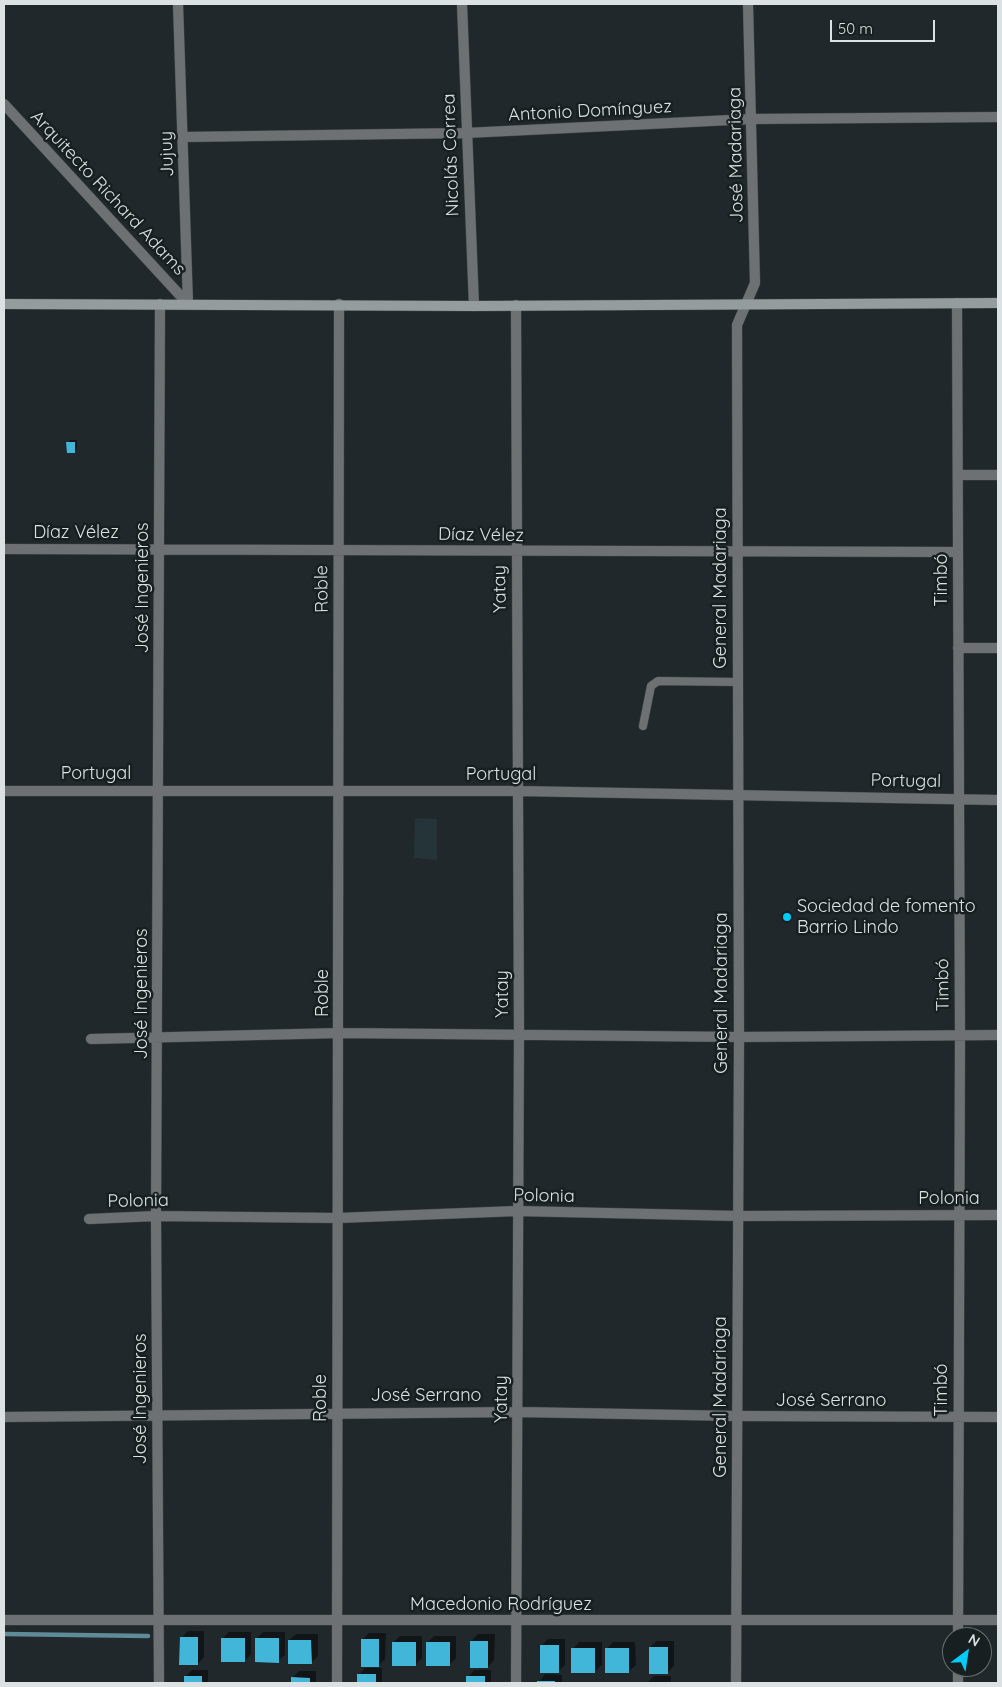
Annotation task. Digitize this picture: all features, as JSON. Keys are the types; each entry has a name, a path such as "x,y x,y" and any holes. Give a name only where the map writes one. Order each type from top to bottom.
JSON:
{"main road":[{"path":"4,304 474,306 998,303"}],"street":[{"name":"Jujuy","path":"178,4 188,304"},
{"name":"Nicolás Correa","path":"462,4 474,306"},
{"name":"José Madariaga","path":"747,304 755,283 748,4"},
{"name":"Arquitecto Richard Adams","path":"4,104 188,304"},
{"name":"Antonio Domínguez","path":"183,137 466,133 751,119 998,117"},
{"name":"Timbó","path":"957,303 959,475 957,798 960,1034 958,1627"},
{"name":"José Ingenieros","path":"159,1683 156,1216 160,304"},
{"name":"Roble","path":"337,1683 340,1033 337,550 339,304"},
{"name":"General Madariaga","path":"736,1683 739,1216 737,325 747,304"},
{"name":"Yatay","path":"516,305 515,552 519,1034 517,1211 519,1412 516,1683"},
{"path":"959,475 998,475"},
{"name":"Díaz Vélez","path":"4,550 958,552"},
{"path":"958,648 998,648"},
{"name":"Portugal","path":"4,791 518,791 998,800"},
{"path":"90,1039 158,1039 340,1033 739,1037 998,1035"},
{"name":"Polonia","path":"89,1219 156,1216 338,1218 517,1211 739,1216 998,1215"},
{"name":"José Serrano","path":"4,1417 519,1412 737,1416 998,1417"},
{"name":"Macedonio Rodríguez","path":"4,1620 159,1619 516,1622 998,1620"}],"lane":[{"path":"643,726 652,686 658,681 738,682"}],"shaded area":[{"path":"415,818 437,819 437,860 414,858"}],"building":[{"path":"66,442 75,442 75,453 67,453"},
{"path":"180,1637 198,1637 198,1665 179,1665"},
{"path":"221,1638 245,1638 245,1662 221,1662"},
{"path":"255,1638 279,1638 279,1663 255,1662"},
{"path":"361,1639 379,1639 379,1667 361,1667"},
{"path":"288,1640 311,1640 312,1664 288,1664"},
{"path":"470,1641 488,1641 488,1668 470,1668"},
{"path":"392,1642 416,1642 416,1666 392,1666"},
{"path":"426,1642 450,1642 450,1666 426,1666"},
{"path":"540,1645 559,1645 559,1673 540,1673"},
{"path":"649,1647 668,1647 668,1674 649,1674"},
{"path":"571,1648 595,1648 595,1673 571,1673"},
{"path":"605,1648 629,1648 629,1673 605,1673"},
{"path":"357,1674 376,1674 376,1683 357,1683"},
{"path":"184,1676 202,1676 202,1683 184,1683"},
{"path":"466,1676 485,1676 485,1683 466,1683"},
{"path":"291,1677 310,1678 310,1683 291,1683"},
{"path":"537,1681 555,1681 555,1683 537,1683"}],"waterway":[{"path":"4,1634 148,1636"}],"place":[{"name":"Sociedad de fomento Barrio Lindo","path":"787,917"}]}
